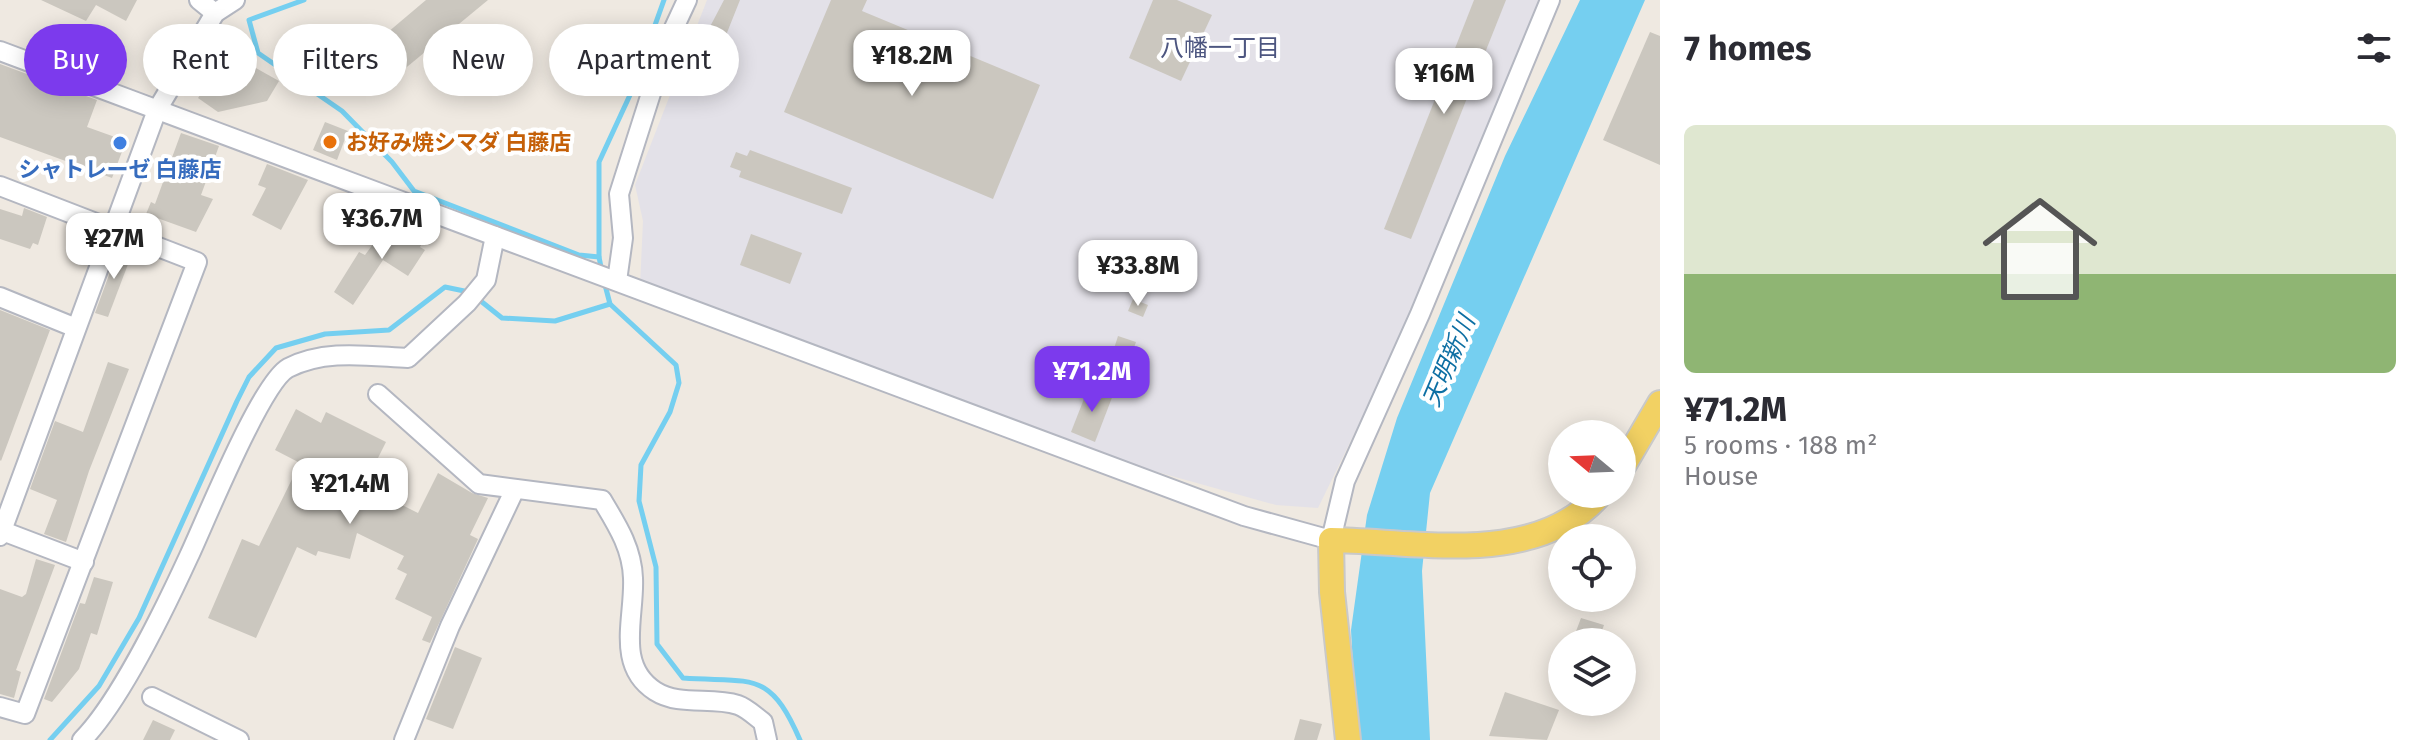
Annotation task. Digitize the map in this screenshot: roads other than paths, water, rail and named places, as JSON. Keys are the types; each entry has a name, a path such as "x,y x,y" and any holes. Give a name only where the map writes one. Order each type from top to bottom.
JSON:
{"main road":[{"path":"1636,447 1654,419 1660,403"},
{"path":"1348,740 1332,592 1342,540 1437,544 1510,542 1563,523 1582,508"}],"street":[{"path":"199,0 215,13"},
{"path":"84,562 1,532 157,110 215,13 235,0"},
{"path":"617,281 623,238 619,194 667,43 687,0"},
{"path":"0,51 1244,516 1342,540 1345,481 1420,314 1550,0"},
{"path":"0,186 197,262 25,714 0,707"},
{"path":"82,740 94,728 123,680 188,559 233,457 285,370 325,355 408,358 467,303 486,280 495,236"},
{"path":"0,297 76,328"},
{"path":"378,394 479,484 602,500 627,542 633,577 628,646 637,676 656,692 681,701 740,705 763,722 767,740"},
{"path":"404,740 450,626 515,489"},
{"path":"152,697 239,740"}],"water":[{"name":"天明新川","path":"1580,0 1645,0 1430,493 1422,571 1430,740 1357,740 1351,630 1367,515 1397,418 1505,156"}],"waterway":[{"path":"304,0 249,20 258,53 342,111 392,162 414,191 579,255 599,257"},
{"path":"602,272 599,257 599,162 630,95 664,0"},
{"path":"604,281 610,304 676,365 679,383 670,412 641,465 639,501 656,567 657,644 683,678 743,681 768,690 789,717 800,740"},
{"path":"50,740 99,686 139,618 249,377 276,348 325,334 389,330 445,287 469,292"},
{"path":"477,298 502,318 555,321 610,304"}],"place":[{"name":"お好み焼シマダ 白藤店","path":"330,142"},
{"name":"シャトレーゼ 白藤店","path":"120,143"}],"district":[{"name":"八幡一丁目","path":"1220,48"}]}
